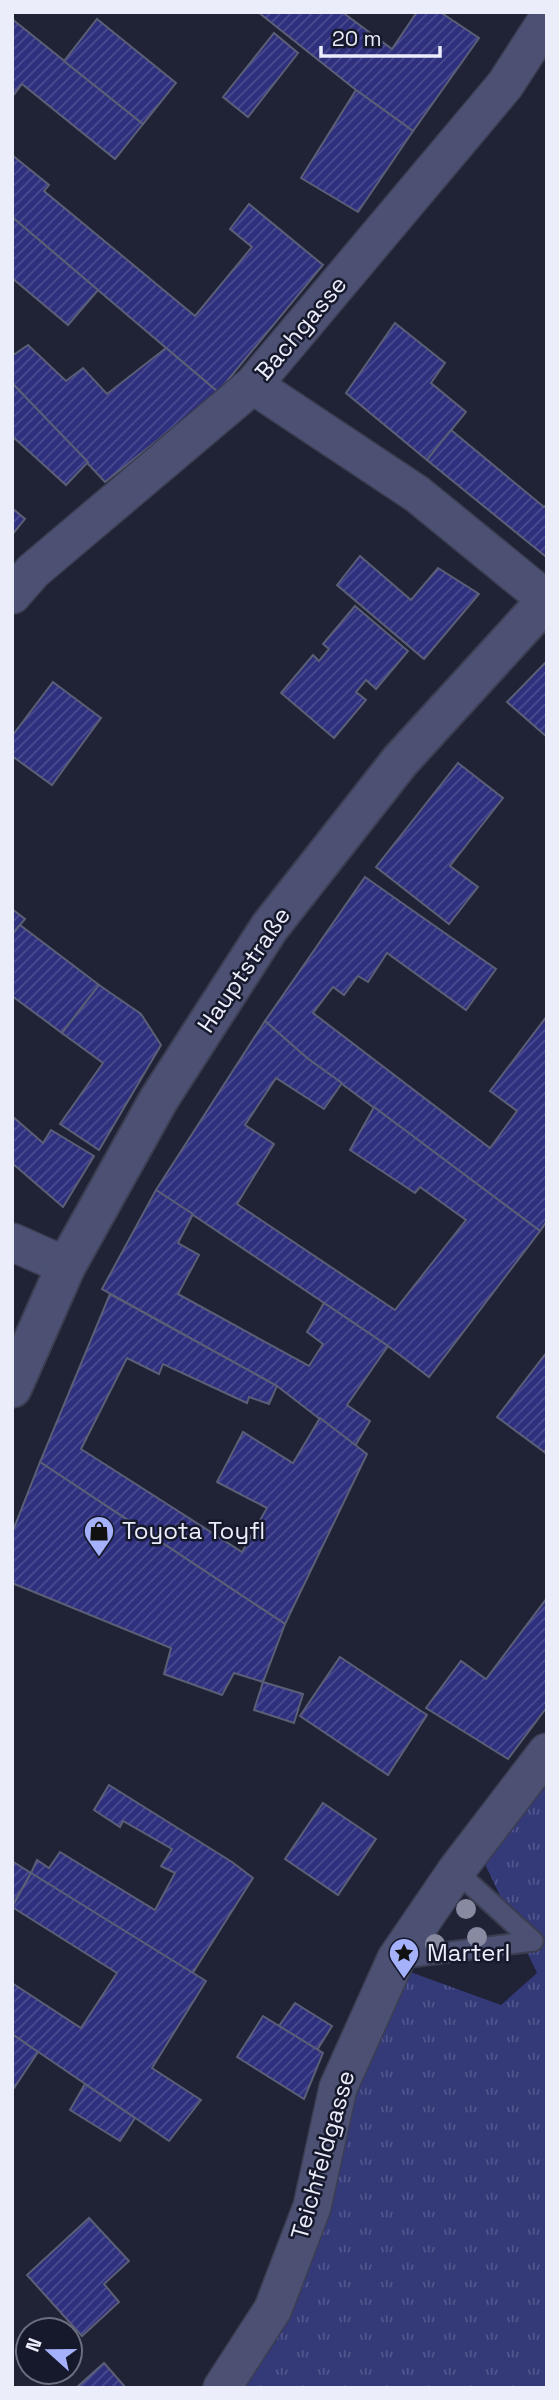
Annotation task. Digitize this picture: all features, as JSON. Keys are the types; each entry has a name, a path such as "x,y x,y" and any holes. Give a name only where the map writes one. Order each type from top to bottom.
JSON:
{"street":[{"name":"Bachgasse","path":"12,595 33,571 253,385 505,85 547,20"},
{"path":"253,385 417,494 547,600"},
{"name":"Hauptstraße","path":"12,1388 66,1266 159,1099 268,928 400,761 547,600"},
{"path":"12,1242 66,1266"},
{"name":"Teichfeldgasse","path":"222,2388 273,2309 312,2207 338,2088 396,1959 456,1871 547,1752"}],"lane":[{"path":"396,1959 533,1941 456,1871"}],"green space":[{"path":"547,1775 547,2388 240,2388 402,1969 501,2005 537,1973 483,1860"}],"building":[{"path":"258,12 342,12 392,49 417,12 440,12 479,38 413,131 356,90"},
{"path":"12,19 143,124 115,159 22,84 12,97"},
{"path":"97,19 176,83 143,124 64,61"},
{"path":"274,33 298,53 248,117 223,97"},
{"path":"356,90 413,131 358,212 301,178"},
{"path":"12,155 49,185 44,191 195,316 252,247 230,229 249,204 323,265 218,392 12,217"},
{"path":"12,217 98,290 68,325 12,278"},
{"path":"395,323 445,363 431,383 466,412 427,460 346,393"},
{"path":"28,345 66,381 83,368 107,394 166,348 218,392 105,482 12,383 12,356"},
{"path":"12,383 88,462 66,485 12,436"},
{"path":"451,430 544,507 547,504 545,556 427,460"},
{"path":"12,508 25,519 12,535"},
{"path":"360,556 411,600 438,568 479,594 424,659 337,585"},
{"path":"355,606 408,651 376,689 366,680 356,692 366,700 334,738 281,693 313,655 319,661 329,649 323,644"},
{"path":"547,661 547,737 507,702"},
{"path":"53,682 101,718 52,785 12,756 12,736"},
{"path":"458,763 503,798 450,866 478,887 449,924 376,867"},
{"path":"365,877 496,969 466,1010 387,953 368,982 358,976 344,995 333,987 313,1013 490,1148 517,1111 490,1091 547,1016 547,1221 540,1231 307,1058 265,1021"},
{"path":"12,909 25,919 12,935"},
{"path":"20,925 99,985 62,1033 12,996 12,935"},
{"path":"99,985 141,1014 161,1045 99,1150 60,1124 103,1063 62,1033"},
{"path":"265,1021 307,1058 342,1083 324,1109 276,1078 245,1125 274,1144 237,1204 395,1310 466,1220 420,1187 415,1193 350,1150 374,1107 540,1231 429,1377 388,1346 156,1190"},
{"path":"12,1116 43,1143 51,1130 94,1156 63,1207 12,1163"},
{"path":"156,1190 193,1214 178,1243 199,1255 178,1294 309,1366 323,1344 307,1332 324,1303 388,1346 347,1405 370,1421 355,1446 277,1386 102,1289"},
{"path":"110,1294 277,1386 269,1404 249,1397 247,1403 163,1364 159,1374 127,1358 81,1449 242,1552 267,1508 217,1482 243,1432 293,1463 320,1418 367,1454 285,1624 40,1462"},
{"path":"547,1352 547,1454 497,1417"},
{"name":"Toyota Toyfl","path":"40,1462 285,1624 263,1682 234,1673 222,1695 164,1674 171,1648 12,1583 12,1533"},
{"path":"547,1598 547,1707 508,1759 426,1708 461,1661 486,1679"},
{"path":"340,1657 427,1715 388,1775 300,1716"},
{"path":"263,1682 303,1694 294,1723 254,1710"},
{"path":"109,1785 253,1878 192,1974 31,1873 37,1860 49,1868 60,1852 155,1910 175,1873 161,1866 172,1849 123,1821 120,1827 94,1810"},
{"path":"323,1803 376,1839 338,1895 285,1859"},
{"path":"12,1861 31,1873 12,1906"},
{"path":"31,1873 206,1981 152,2068 201,2100 169,2141 12,2034 12,1983 81,2028 117,1973 12,1907"},
{"path":"295,2003 332,2026 317,2050 279,2026"},
{"path":"263,2016 323,2053 304,2099 237,2057"},
{"path":"12,2034 38,2052 12,2091"},
{"path":"85,2084 135,2118 120,2141 70,2110"},
{"path":"89,2218 129,2261 104,2284 119,2302 84,2334 84,2316 64,2316 27,2275"},
{"path":"104,2363 126,2388 76,2388 84,2386 84,2381"}],"place":[{"name":"Toyota Toyfl","path":"99,1558"},
{"name":"Marterl","path":"404,1980"}]}
